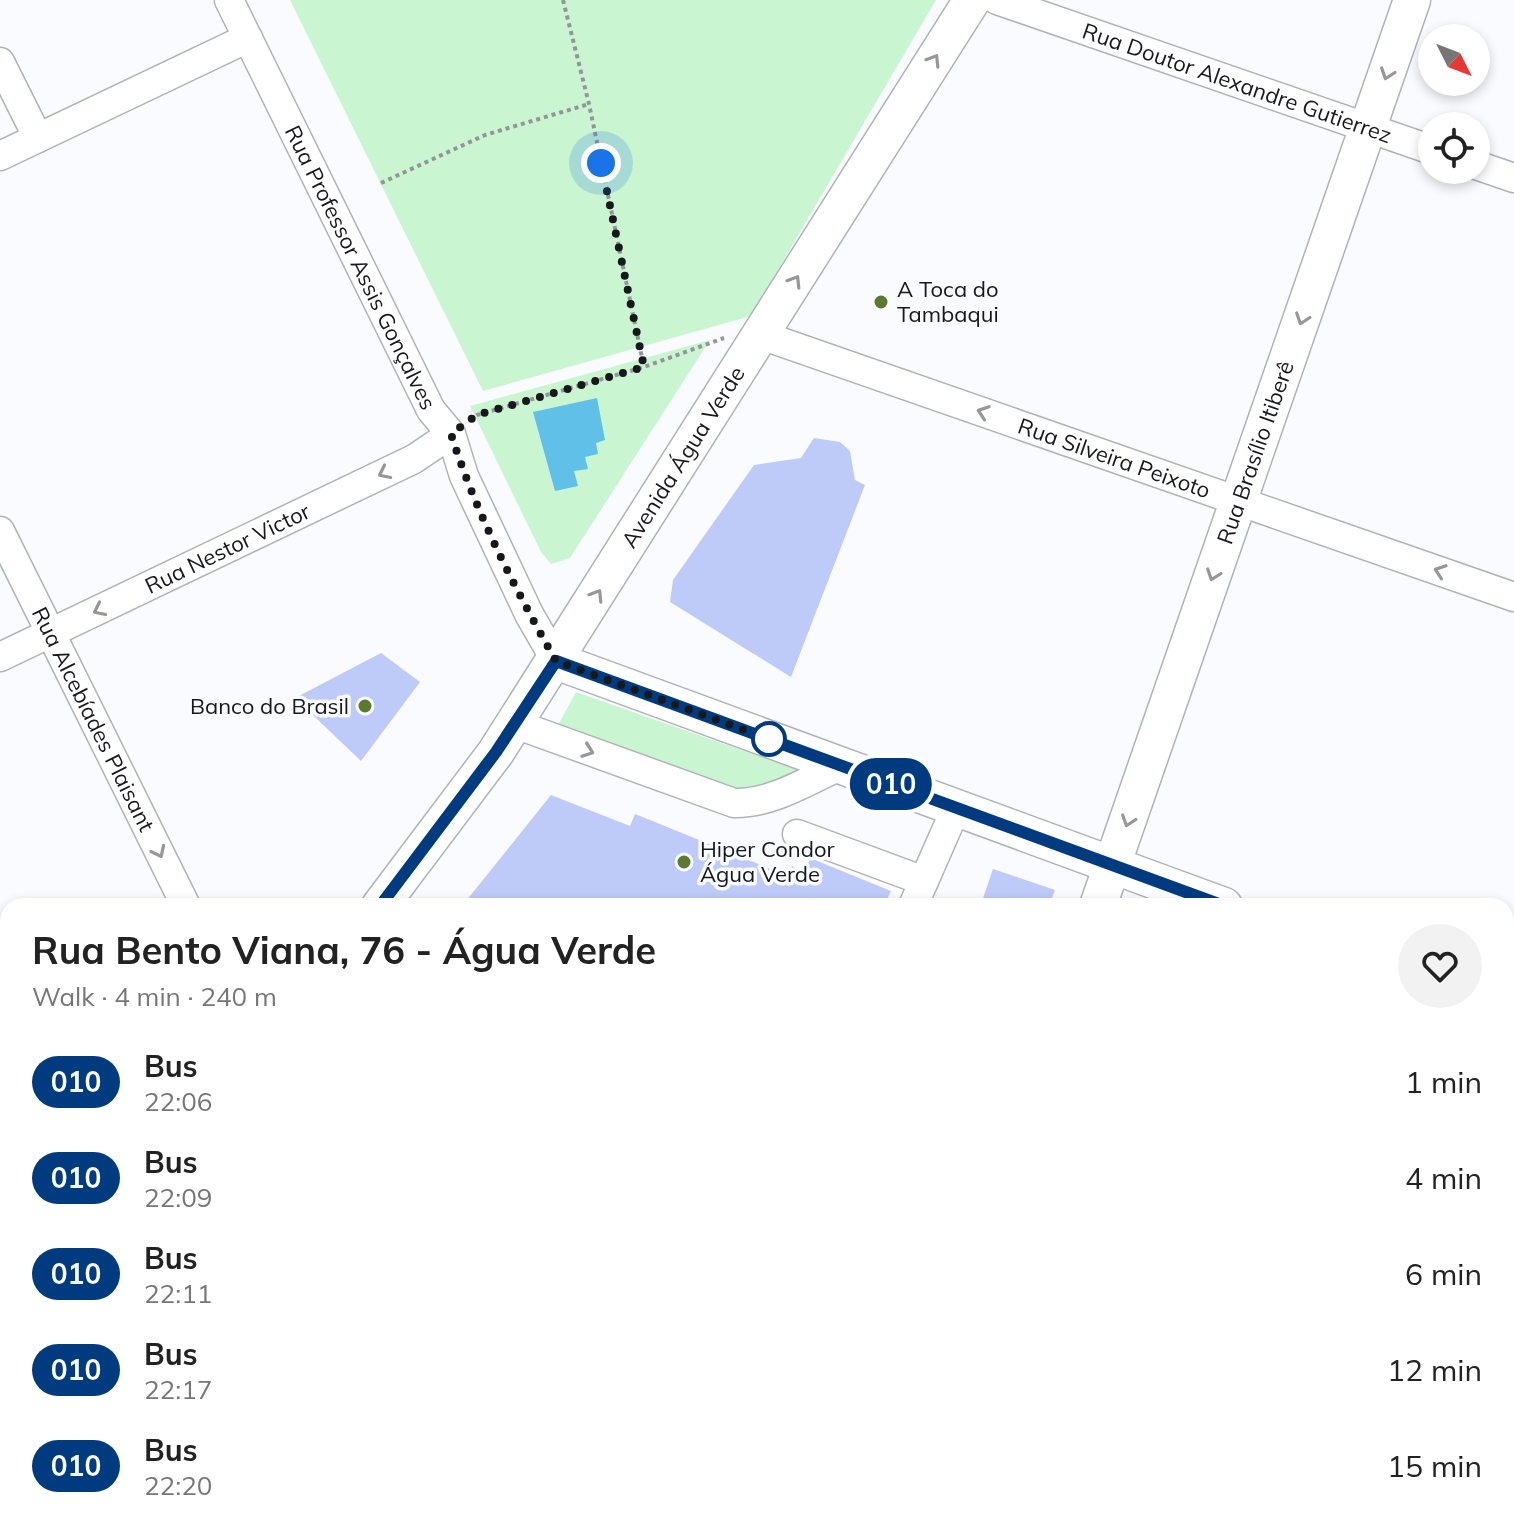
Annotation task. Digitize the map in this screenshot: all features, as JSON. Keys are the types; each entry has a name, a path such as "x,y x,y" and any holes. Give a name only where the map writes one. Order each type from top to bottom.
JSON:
{"main road":[{"name":"Avenida Água Verde","path":"386,898 515,724 972,0"},
{"name":"Rua Brasílio Itiberê","path":"1101,898 1412,0"},
{"path":"556,661 1202,898"}],"street":[{"name":"Rua Professor Assis Gonçalves","path":"229,0 431,410 451,434 464,476 529,614 556,661"},
{"name":"Rua Doutor Alexandre Gutierrez","path":"997,0 1418,145"},
{"path":"0,156 248,38"},
{"path":"0,62 38,138"},
{"path":"1490,170 1514,178"},
{"name":"Rua Silveira Peixoto","path":"761,335 1514,597"},
{"name":"Rua Nestor Victor","path":"0,657 414,459 451,434"},
{"name":"Rua Alcebíades Plaisant","path":"0,531 182,898"},
{"path":"515,724 734,803 750,804 766,799 840,766"},
{"path":"797,834 919,893 956,808"}],"path":[{"path":"563,0 589,104 644,367"},
{"path":"381,183 485,135 589,104"},
{"path":"451,434 477,415 644,367 735,333 761,335"}],"green space":[{"path":"290,0 936,0 751,316 483,391"},
{"path":"710,340 570,558 551,564 541,552 470,406"},
{"path":"576,692 801,771 747,795 557,727"}],"water":[{"path":"597,398 605,440 596,443 598,454 585,457 588,469 574,471 578,486 555,491 533,412"}],"building":[{"path":"814,438 840,442 850,451 855,480 865,485 791,677 670,602 673,580 754,465 801,458"},
{"path":"381,653 420,682 361,761 295,698"},
{"path":"551,795 630,826 635,814 788,876 792,866 805,872 810,858 891,891 888,898 468,898"},
{"path":"993,869 1055,890 1052,898 983,898"}],"bus line":[{"name":"010","path":"386,898 496,752 556,661 1202,898"}],"place":[{"name":"A Toca do Tambaqui","path":"881,302"},
{"name":"Banco do Brasil","path":"365,706"},
{"name":"Hiper Condor Água Verde","path":"684,862"}],"route":[{"path":"601,163 644,367 477,415 451,434 464,476 529,614 556,661 769,739"}]}
